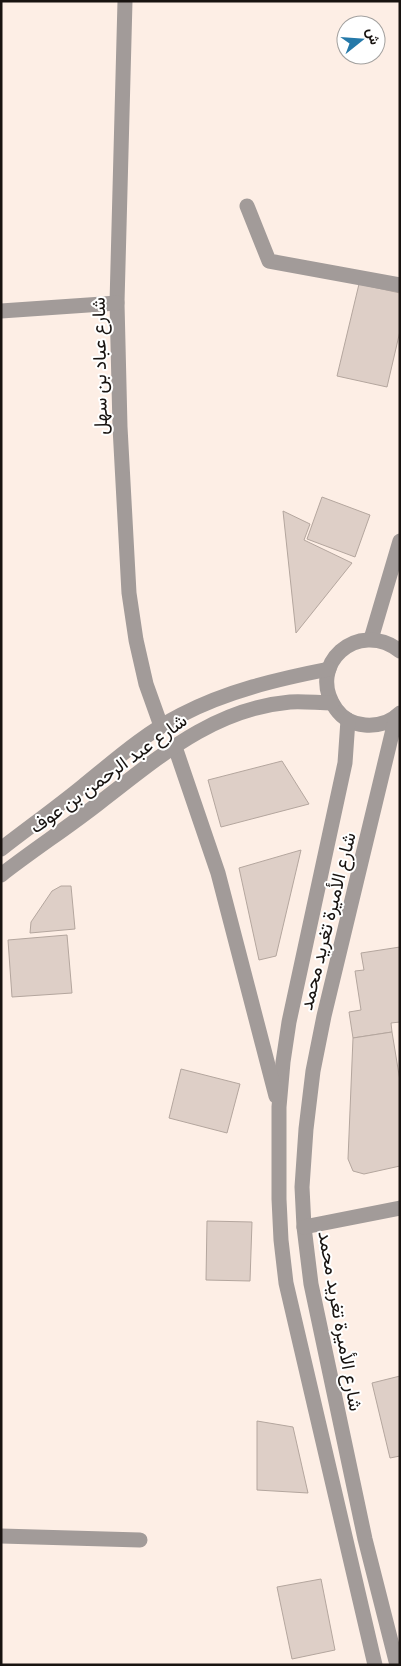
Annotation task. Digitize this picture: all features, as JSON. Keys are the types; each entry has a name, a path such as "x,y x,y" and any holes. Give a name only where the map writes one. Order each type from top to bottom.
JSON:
{"street":[{"name":"شارع عباد بن سهل","path":"125,1 116,303 120,427 129,593 136,640 146,684 161,726"},
{"path":"247,206 269,262 400,285"},
{"path":"1,311 116,303"},
{"path":"371,639 400,541"},
{"path":"398,715 385,723 372,726 348,720 338,712 332,703 327,686 329,669 335,657 345,647 357,641 382,640 400,651"},
{"name":"شارع عبد الرحمن بن عوف","path":"1,849 82,787 139,740 182,714 226,696 283,678 329,669"},
{"name":"شارع عبد الرحمن بن عوف","path":"1,875 192,734 242,712 291,702 332,703"},
{"name":"شارع الأميرة تغريد محمد","path":"397,1656 365,1539 311,1284 304,1227 302,1187 313,1071 324,1016 398,715"},
{"name":"شارع الأميرة تغريد محمد","path":"348,720 345,763 289,1022 279,1107 279,1208 280,1240 286,1283 375,1665"},
{"path":"175,747 218,873 279,1107"},
{"path":"304,1227 400,1208"},
{"path":"1,1536 140,1540"}],"building":[{"path":"359,284 400,293 400,331 387,387 337,376"},
{"path":"322,497 370,515 355,557 307,539"},
{"path":"283,511 310,524 304,540 352,563 296,633"},
{"path":"282,761 309,804 221,827 208,780"},
{"path":"301,850 276,956 259,960 239,868"},
{"path":"61,886 71,886 75,929 30,933 31,922 52,891"},
{"path":"67,935 72,993 12,997 8,940"},
{"path":"400,947 400,1022 391,1023 392,1032 353,1038 349,1012 361,1010 355,971 364,970 361,953"},
{"path":"392,1032 400,1081 400,1166 364,1174 353,1171 348,1159 353,1038"},
{"path":"181,1069 240,1084 227,1133 169,1118"},
{"path":"207,1221 252,1222 250,1281 206,1280"},
{"path":"400,1376 400,1456 390,1458 372,1383"},
{"path":"257,1421 293,1427 308,1493 257,1490"},
{"path":"321,1579 335,1650 292,1659 277,1587"}]}
